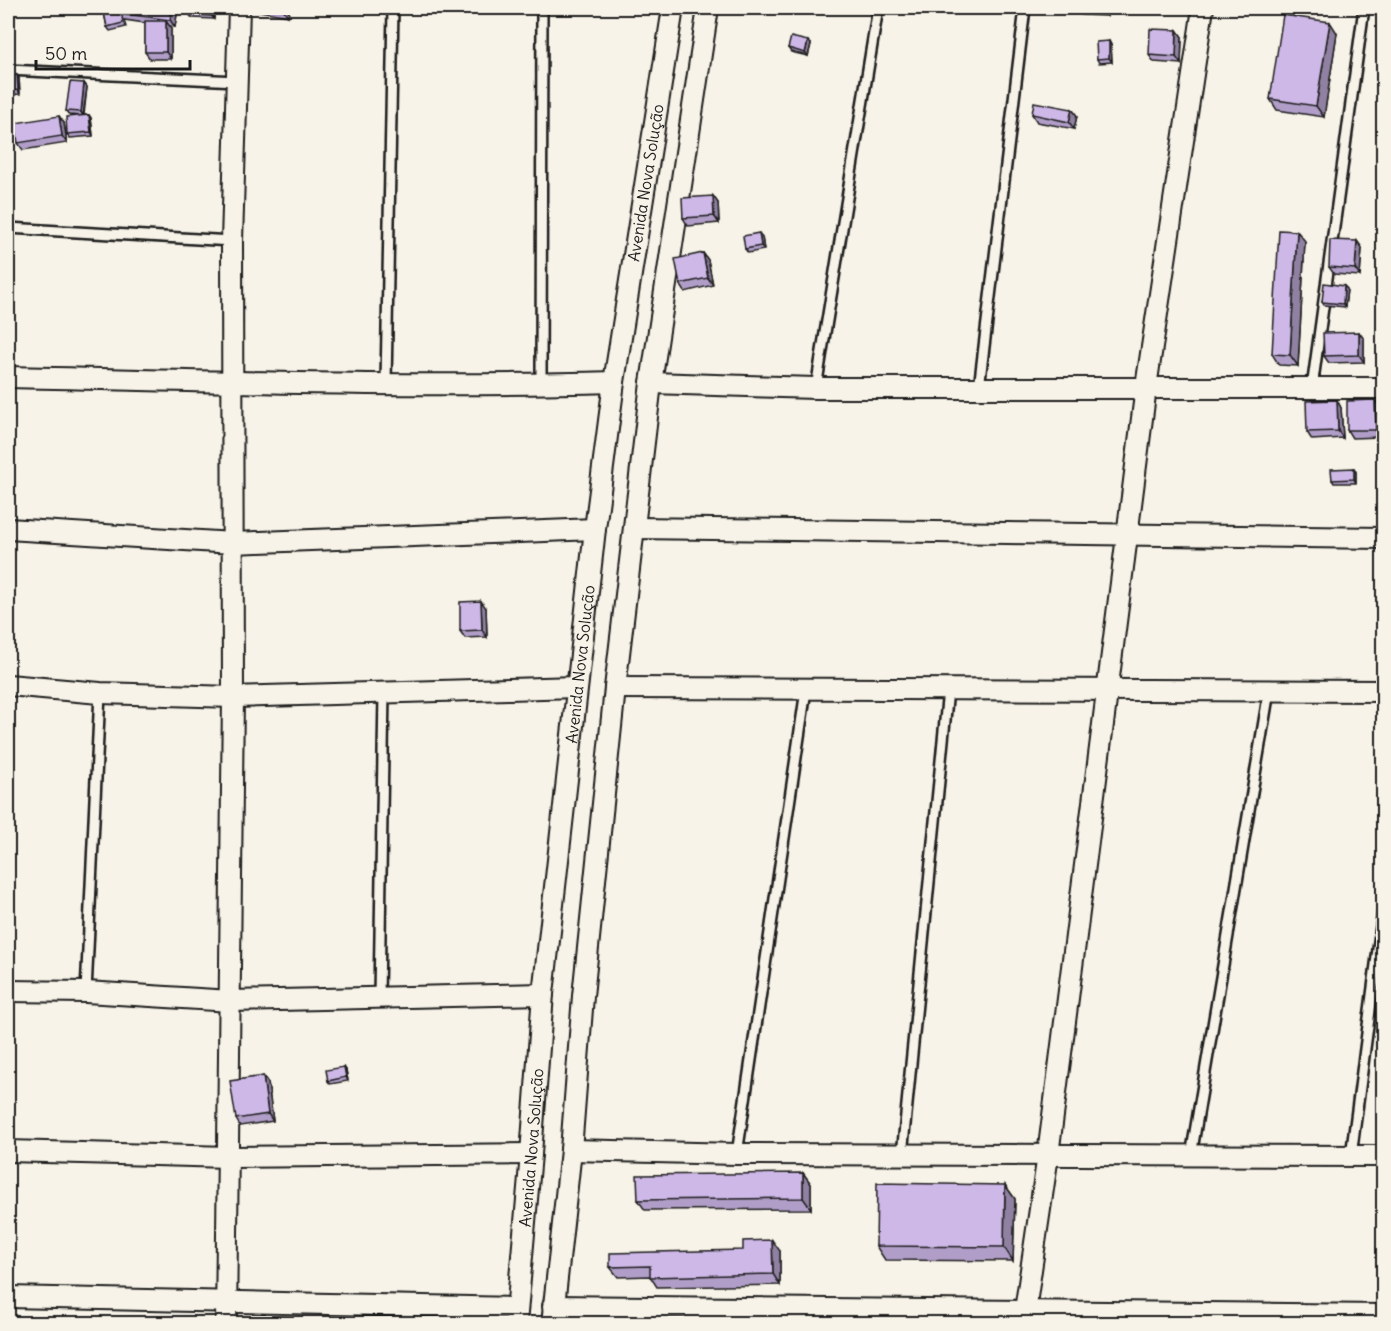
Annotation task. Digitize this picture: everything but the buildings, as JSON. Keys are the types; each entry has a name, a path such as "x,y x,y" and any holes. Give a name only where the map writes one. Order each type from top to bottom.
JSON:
{"street":[{"path":"226,1323 234,697 232,241 239,8"},
{"name":"Avenida Nova Solução","path":"517,1316 543,994 576,687 614,382 673,8"},
{"path":"708,8 651,382 615,688 553,1315 1024,1318 1383,1315"},
{"path":"1024,1318 1048,1155 1146,387 1203,8"},
{"path":"8,377 386,383 614,382"},
{"path":"651,382 816,388 1383,388"},
{"path":"634,528 1383,538"},
{"path":"8,529 232,543 595,529"},
{"path":"8,685 100,693 234,697 576,687"},
{"path":"615,688 1383,692"},
{"path":"8,991 86,992 231,1000 543,994"},
{"path":"571,1150 737,1154 1383,1156"},
{"path":"8,1151 229,1157 531,1154"},
{"path":"8,1297 226,1301 517,1316"}],"lane":[{"path":"386,383 393,8"},
{"path":"541,384 542,8"},
{"path":"816,388 878,8"},
{"path":"979,388 1025,8"},
{"path":"1312,388 1364,8"},
{"path":"8,70 237,81"},
{"path":"8,228 232,241"},
{"path":"737,1154 806,690"},
{"path":"902,1155 948,690"},
{"path":"1191,1156 1269,691"},
{"path":"86,992 100,693"},
{"path":"379,997 384,693"},
{"path":"1351,1156 1383,903"}]}
